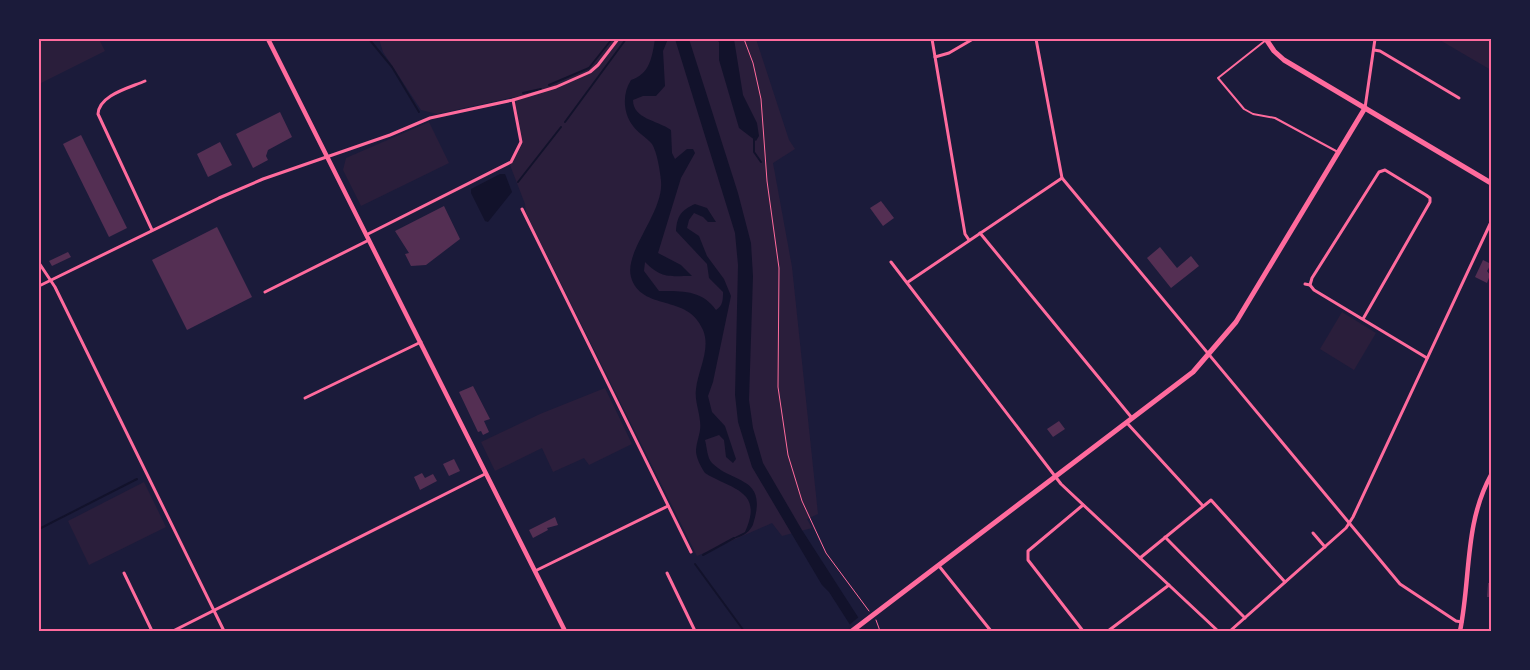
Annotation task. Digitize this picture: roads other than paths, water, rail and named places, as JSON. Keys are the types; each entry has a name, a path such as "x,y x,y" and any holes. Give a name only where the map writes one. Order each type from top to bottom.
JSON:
{"main road":[{"path":"1266,39 1284,60 1491,183"},
{"path":"852,631 1182,381 1210,354 1236,322 1365,108"}],"street":[{"path":"268,39 565,631"},
{"path":"39,286 228,194 326,156 390,135 430,118 543,92 590,72 598,65 618,39"},
{"path":"932,39 959,199 969,240"},
{"path":"935,58 949,53 973,39"},
{"path":"1036,39 1062,178 1400,584 1456,621 1462,622"},
{"path":"1365,108 1369,92 1375,39"},
{"path":"1374,50 1380,51 1459,98"},
{"path":"145,81 105,100 98,107 98,114 152,230"},
{"path":"366,234 511,162 521,142 513,100"},
{"path":"1310,285 1317,270 1379,172 1385,170 1426,195 1430,198 1430,202 1363,319"},
{"path":"908,282 1062,178"},
{"path":"522,209 691,552"},
{"path":"1230,631 1349,523 1491,222"},
{"path":"980,233 1133,418"},
{"path":"265,292 369,240"},
{"path":"891,262 1056,477 1083,505 1218,631"},
{"path":"39,263 50,280 224,631"},
{"path":"1305,284 1310,285 1314,290 1427,358"},
{"path":"305,398 421,342"},
{"path":"1127,423 1203,506"},
{"path":"173,631 485,474"},
{"path":"1460,631 1473,525 1478,505 1491,475"},
{"path":"1140,558 1212,500 1285,582"},
{"path":"1083,505 1028,551 1028,560 1083,631"},
{"path":"536,571 668,506"},
{"path":"1313,533 1325,546"},
{"path":"1165,538 1245,618"},
{"path":"939,565 991,631"},
{"path":"124,574 152,631"},
{"path":"667,574 695,631"},
{"path":"1108,631 1169,585"}],"lane":[{"path":"1266,39 1218,78 1244,109 1253,114 1275,118 1339,152"}],"waterway":[{"path":"369,39 392,67 419,112"},
{"path":"549,85 589,68 612,39"},
{"path":"565,122 626,39"},
{"path":"523,93 541,89"},
{"path":"518,182 561,127"},
{"path":"754,137 754,152 761,162"},
{"path":"39,529 137,479"},
{"path":"703,555 734,538"},
{"path":"695,564 744,631"}]}
